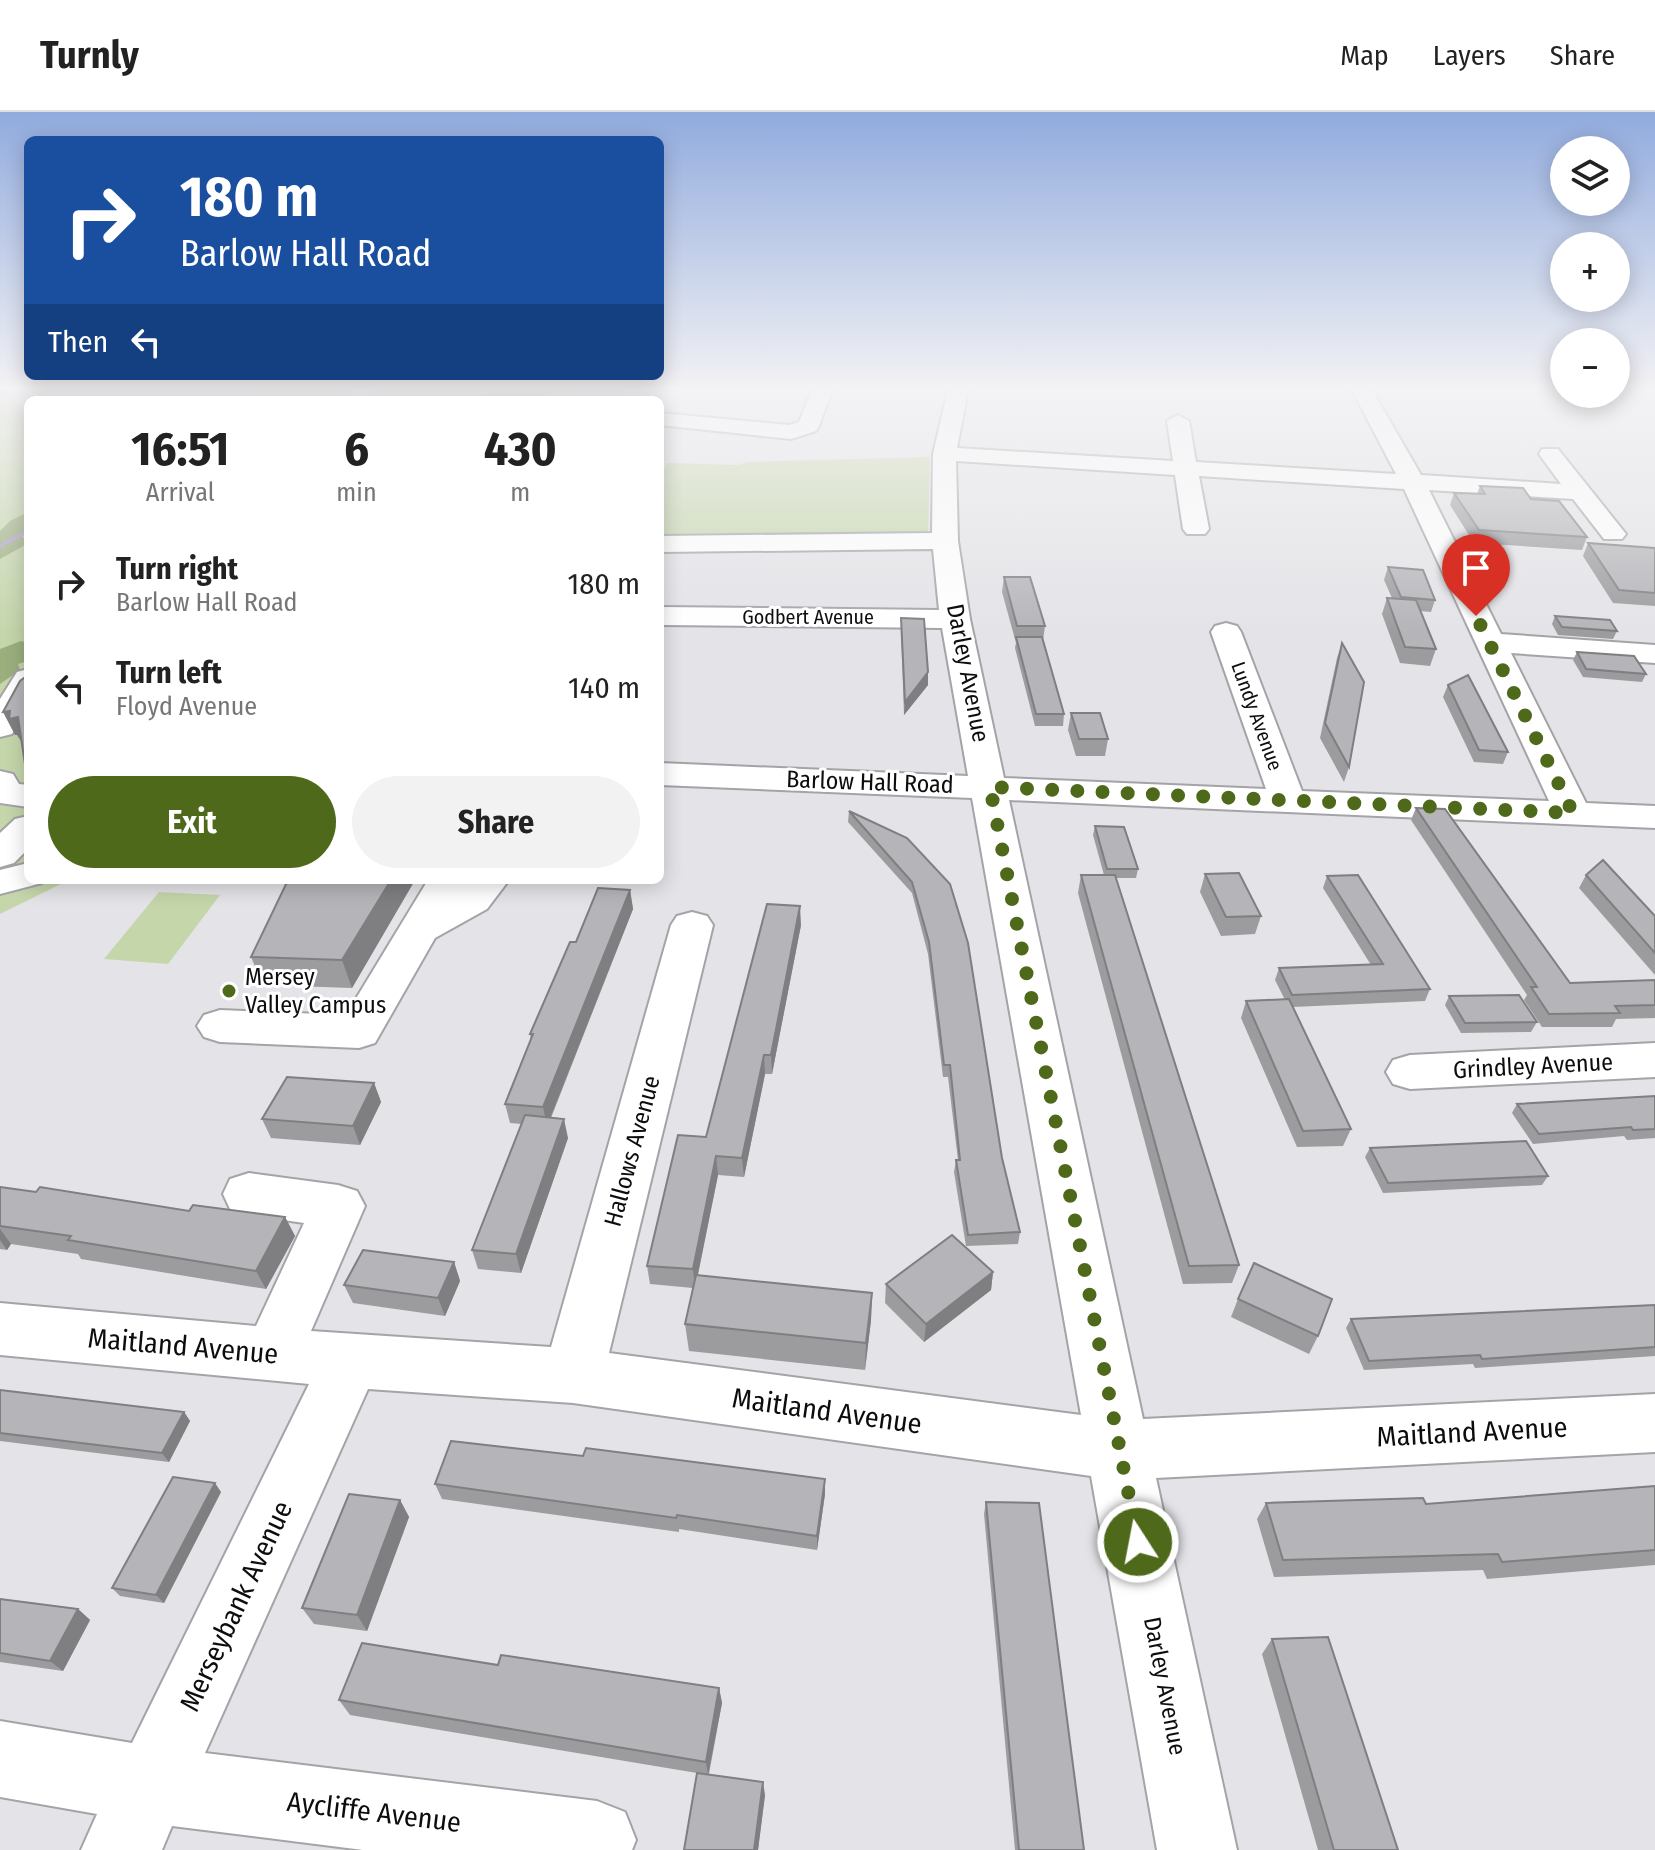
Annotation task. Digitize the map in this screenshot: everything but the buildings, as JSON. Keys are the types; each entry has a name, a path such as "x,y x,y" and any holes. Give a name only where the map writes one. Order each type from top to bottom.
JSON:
{"street":[{"name":"Darley Avenue","path":"944,471 945,541 955,619 1197,1850"},
{"path":"1188,471 1196,529"},
{"path":"1235,471 1578,492"},
{"path":"1406,471 1573,813"},
{"path":"1563,471 1613,534"},
{"path":"664,544 945,541"},
{"name":"Godbert Avenue","path":"664,616 955,619"},
{"name":"Lundy Avenue","path":"1226,632 1288,801"},
{"path":"1488,642 1655,654"},
{"path":"0,727 24,686"},
{"name":"Barlow Hall Road","path":"664,774 1655,817"},
{"path":"0,782 4,793 24,796"},
{"path":"0,855 24,831"},
{"path":"0,882 24,876"},
{"path":"220,1026 359,1032 446,884"},
{"path":"421,928 473,900 486,884"},
{"name":"Hallows Avenue","path":"573,1376 692,925"},
{"name":"Grindley Avenue","path":"1410,1072 1655,1060"},
{"path":"249,1194 338,1206 272,1354"},
{"name":"Maitland Avenue","path":"0,1329 351,1361 573,1376 1120,1450 1655,1423"},
{"name":"Merseybank Avenue","path":"136,1817 351,1361"},
{"name":"Aycliffe Avenue","path":"0,1759 136,1817 597,1840"}],"green space":[{"path":"0,471 24,471 24,884 61,884 0,914"},
{"path":"664,471 930,471 928,539 664,541"},
{"path":"24,514 24,546 0,559 0,531"},
{"path":"24,642 24,662 18,664 20,670 0,684 0,649"},
{"path":"159,892 220,895 168,964 104,959"}],"waterway":[{"path":"0,546 24,533"}],"place":[{"name":"Mersey Valley Campus","path":"229,991"}],"route":[{"path":"1138,1542 990,787 1573,813 1476,616"}]}
